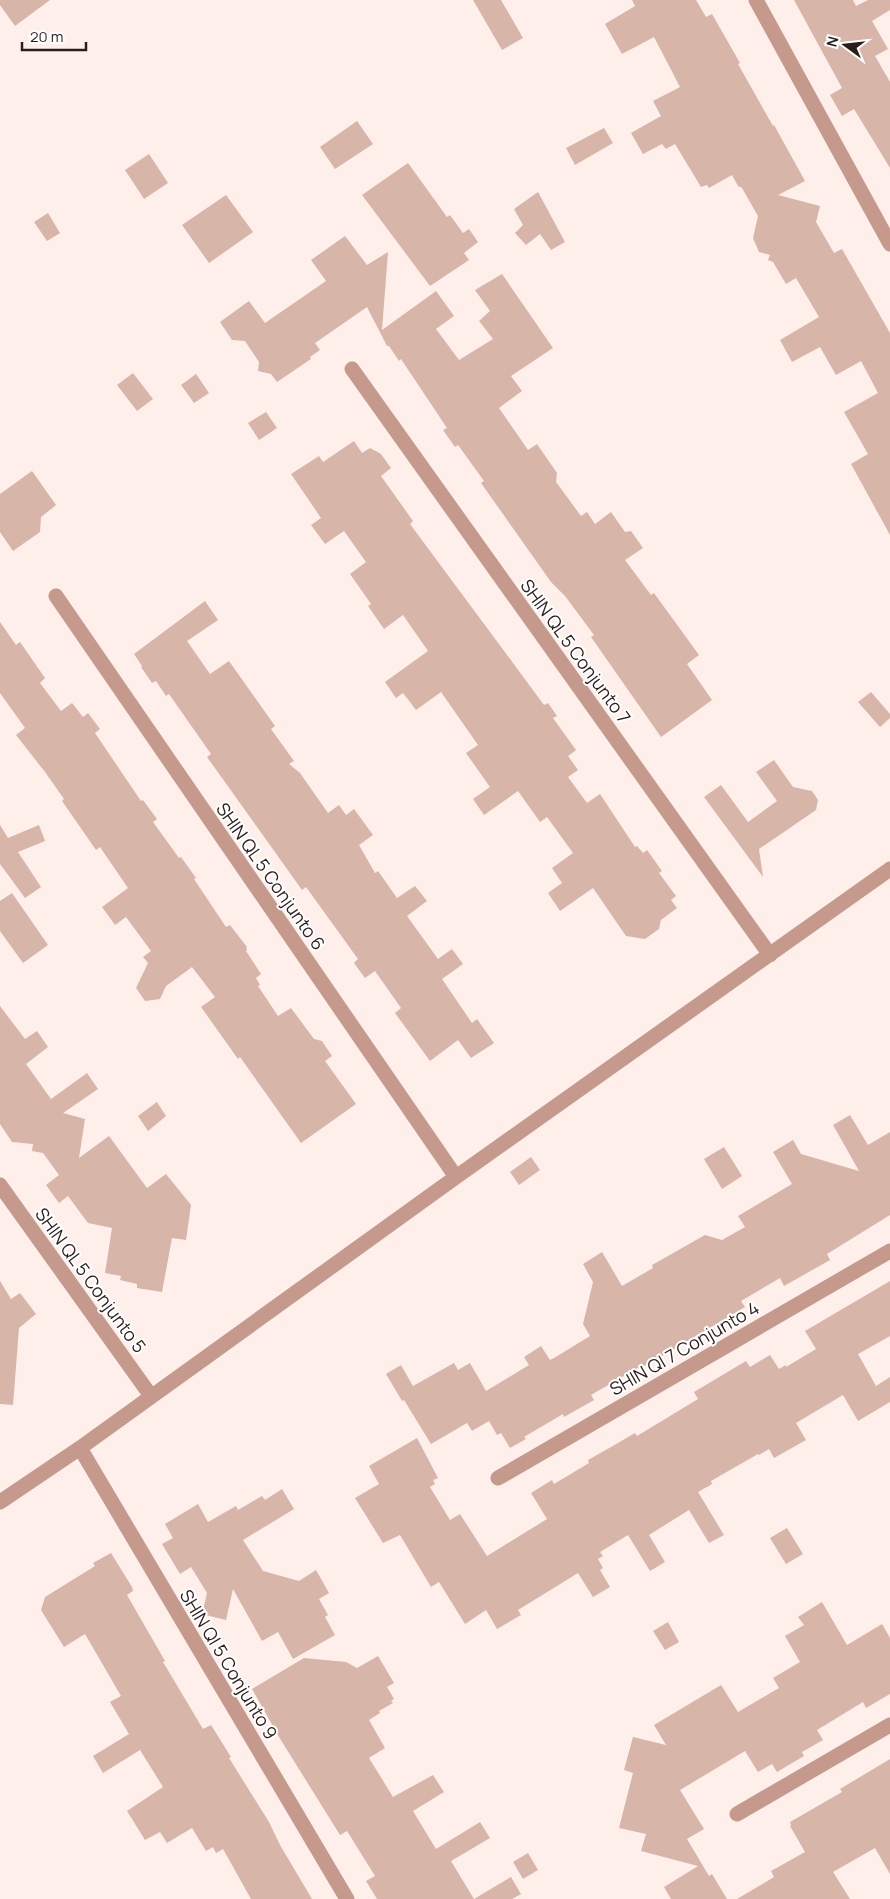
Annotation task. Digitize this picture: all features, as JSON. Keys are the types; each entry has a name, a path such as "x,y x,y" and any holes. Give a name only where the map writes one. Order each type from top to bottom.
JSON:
{"street":[{"path":"756,0 890,244"},
{"name":"SHIN QL 5 Conjunto 7","path":"352,369 770,955"},
{"name":"SHIN QL 5 Conjunto 6","path":"56,596 456,1177"},
{"path":"0,1502 80,1448 456,1177 890,869"},
{"name":"SHIN QL 5 Conjunto 5","path":"0,1185 151,1396"},
{"name":"SHIN QI 7 Conjunto 4","path":"498,1478 890,1251"},
{"name":"SHIN QI 5 Conjunto 9","path":"80,1448 347,1899"},
{"path":"737,1814 890,1725"}],"building":[{"path":"0,0 50,0 15,26 0,5"},
{"path":"473,0 501,0 523,38 502,50"},
{"path":"632,0 696,0 706,17 712,14 740,63 738,64 805,181 778,195 820,206 816,222 834,253 842,249 890,333 890,535 851,464 868,454 844,412 878,393 861,361 836,375 820,347 792,362 780,340 819,317 796,278 786,284 773,262 768,260 770,255 759,252 753,238 758,216 742,188 738,186 732,175 709,188 707,185 701,187 675,144 666,149 662,144 643,154 631,133 661,116 653,101 680,87 654,37 622,54 605,24 635,6"},
{"path":"794,0 853,0 856,6 868,0 890,0 890,10 872,21 888,49 875,56 890,82 890,168 854,109 842,116 830,95 842,88"},
{"path":"357,121 373,144 335,169 320,147"},
{"path":"604,128 613,143 575,165 566,148"},
{"path":"149,154 168,183 144,199 125,170"},
{"path":"408,163 447,217 450,215 463,233 469,229 478,242 464,253 469,260 430,286 362,195"},
{"path":"538,192 565,242 551,250 540,234 526,245 515,233 523,225 514,209"},
{"path":"226,195 253,232 209,263 182,225"},
{"path":"48,213 60,233 47,241 34,222"},
{"path":"345,236 367,265 388,252 382,330 436,291 454,316 436,329 459,360 493,339 479,321 490,311 475,290 502,274 553,348 511,376 522,391 499,408 528,450 537,444 557,473 556,482 581,516 587,512 595,524 611,512 625,532 631,531 643,548 625,560 651,595 654,593 699,655 687,664 712,700 661,737 591,637 594,635 565,596 551,582 481,483 484,481 458,445 455,447 443,430 447,428 401,359 399,361 389,346 387,346 367,307 315,343 320,350 310,357 311,359 277,382 271,374 258,371 259,362 245,341 232,340 220,322 249,301 265,323 326,281 311,260"},
{"path":"133,373 153,399 137,411 117,385"},
{"path":"196,374 209,393 194,403 181,385"},
{"path":"266,412 277,428 259,440 248,423"},
{"path":"354,441 362,453 370,448 381,454 391,468 381,476 413,521 410,524 544,705 548,703 557,716 553,718 576,750 568,756 578,770 568,777 587,803 600,794 635,847 637,846 643,853 647,850 662,871 659,873 676,896 671,900 677,908 661,920 659,929 645,939 626,936 593,888 560,911 548,893 562,883 552,868 573,853 547,817 540,822 518,791 484,815 473,799 490,787 466,753 478,745 441,692 416,710 403,693 396,698 385,682 428,651 403,615 384,629 368,606 371,604 350,574 366,562 344,531 325,544 311,525 321,518 291,474 319,456 323,462"},
{"path":"32,471 56,505 41,517 40,532 13,551 0,532 0,494"},
{"path":"205,601 218,620 187,641 210,674 229,661 275,726 271,729 294,761 289,764 300,773 328,813 339,805 346,815 354,809 373,835 359,845 375,873 378,871 397,898 415,886 427,901 407,916 438,959 452,949 463,964 442,979 472,1023 477,1019 494,1043 471,1058 458,1040 430,1061 395,1013 401,1008 375,971 365,978 354,963 358,959 306,887 302,890 207,757 211,754 169,694 166,696 156,681 152,683 141,667 134,654"},
{"path":"0,622 16,645 20,642 45,678 40,683 61,711 72,703 83,717 88,713 100,729 95,733 141,801 143,800 157,819 153,822 196,878 194,879 226,927 230,925 247,947 246,951 261,974 256,978 260,985 258,986 278,1016 291,1008 314,1039 322,1041 332,1056 325,1061 356,1104 301,1143 240,1057 238,1059 201,1007 215,997 192,967 166,986 160,999 145,1001 136,988 148,963 143,957 151,951 126,917 115,925 102,907 128,888 100,847 96,850 62,801 64,799 16,735 25,728 0,693"},
{"path":"871,692 890,714 890,718 880,727 858,702"},
{"path":"774,760 793,787 812,791 818,800 816,810 759,849 763,877 704,797 721,785 748,822 777,801 756,772"},
{"path":"0,825 8,838 39,825 45,841 18,852 41,887 25,898 0,864"},
{"path":"12,893 48,945 23,963 0,931 0,901"},
{"path":"0,1006 25,1039 37,1031 48,1047 26,1064 51,1099 87,1073 98,1089 63,1113 85,1119 79,1158 109,1136 147,1188 166,1174 191,1205 186,1240 172,1238 162,1292 137,1288 137,1284 120,1280 121,1276 105,1273 112,1228 88,1223 68,1196 59,1203 46,1185 59,1175 43,1153 32,1151 33,1144 12,1142 0,1124"},
{"path":"157,1102 166,1116 148,1131 138,1116"},
{"path":"850,1115 868,1145 890,1132 890,1215 827,1254 830,1260 784,1286 780,1278 741,1301 745,1307 591,1395 594,1400 564,1417 563,1414 524,1437 526,1439 510,1448 501,1433 497,1435 489,1421 472,1431 467,1423 431,1444 386,1374 401,1365 413,1386 454,1363 458,1370 470,1363 486,1391 529,1365 524,1357 541,1346 550,1360 554,1358 590,1336 583,1324 593,1282 583,1264 602,1252 622,1286 653,1268 652,1265 705,1235 722,1240 745,1227 738,1216 792,1184 773,1152 793,1140 801,1154 859,1171 833,1125"},
{"path":"724,1147 742,1176 722,1189 704,1159"},
{"path":"531,1157 540,1170 519,1185 510,1172"},
{"path":"0,1281 11,1299 20,1293 36,1314 19,1328 13,1405 0,1404"},
{"path":"890,1281 890,1336 858,1354 876,1386 890,1377 890,1402 858,1421 843,1395 796,1423 806,1440 774,1458 769,1449 758,1454 711,1481 712,1484 698,1492 724,1535 709,1543 689,1510 649,1535 665,1562 650,1571 628,1535 600,1552 603,1556 598,1559 603,1568 600,1570 610,1587 593,1597 578,1573 518,1610 521,1615 497,1629 486,1610 465,1624 439,1582 431,1587 400,1535 383,1543 355,1498 379,1484 369,1466 417,1438 438,1478 433,1480 435,1484 430,1487 450,1520 460,1514 487,1556 547,1519 531,1493 552,1480 554,1484 589,1463 588,1460 635,1433 637,1436 698,1399 694,1392 746,1361 750,1367 770,1355 779,1369 786,1365 786,1367 816,1349 805,1331"},
{"path":"282,1489 294,1509 243,1540 263,1571 299,1581 316,1570 329,1593 319,1599 328,1615 325,1617 335,1635 293,1659 278,1632 262,1641 233,1589 226,1620 202,1614 207,1593 191,1567 180,1574 162,1544 173,1538 165,1524 198,1504 208,1522 236,1506 238,1510 262,1496 265,1500"},
{"path":"787,1528 803,1554 786,1564 770,1538"},
{"path":"111,1553 132,1587 133,1591 127,1595 165,1661 163,1662 203,1729 211,1725 312,1899 251,1899 223,1849 216,1853 213,1847 206,1851 192,1828 167,1843 160,1832 145,1840 127,1811 163,1787 140,1750 103,1773 93,1756 129,1734 110,1702 121,1696 85,1634 64,1647 41,1610 45,1597 95,1566 93,1563"},
{"path":"822,1602 847,1645 882,1624 890,1638 890,1694 866,1708 863,1702 817,1730 823,1740 802,1752 804,1756 777,1772 772,1764 758,1772 745,1751 680,1790 704,1829 687,1839 709,1876 712,1874 727,1899 671,1899 664,1887 698,1866 641,1851 646,1834 619,1828 633,1773 624,1770 633,1737 666,1745 654,1725 721,1685 738,1712 779,1688 773,1678 800,1662 785,1636 804,1625 798,1617"},
{"path":"668,1622 679,1642 665,1650 653,1631"},
{"path":"378,1656 394,1683 387,1687 394,1699 391,1701 393,1703 379,1711 380,1713 369,1720 385,1748 369,1758 393,1797 433,1775 444,1792 413,1811 436,1849 480,1822 490,1838 451,1861 474,1899 377,1899 366,1881 375,1876 347,1831 340,1835 279,1737 252,1689 304,1658 346,1662 357,1668"},
{"path":"890,1759 890,1874 875,1848 833,1872 850,1899 737,1899 774,1877 771,1871 805,1852 790,1826 790,1822 842,1792 840,1789"},
{"path":"528,1853 538,1870 523,1879 513,1862"},
{"path":"511,1877 521,1894 512,1899 474,1899"}]}
